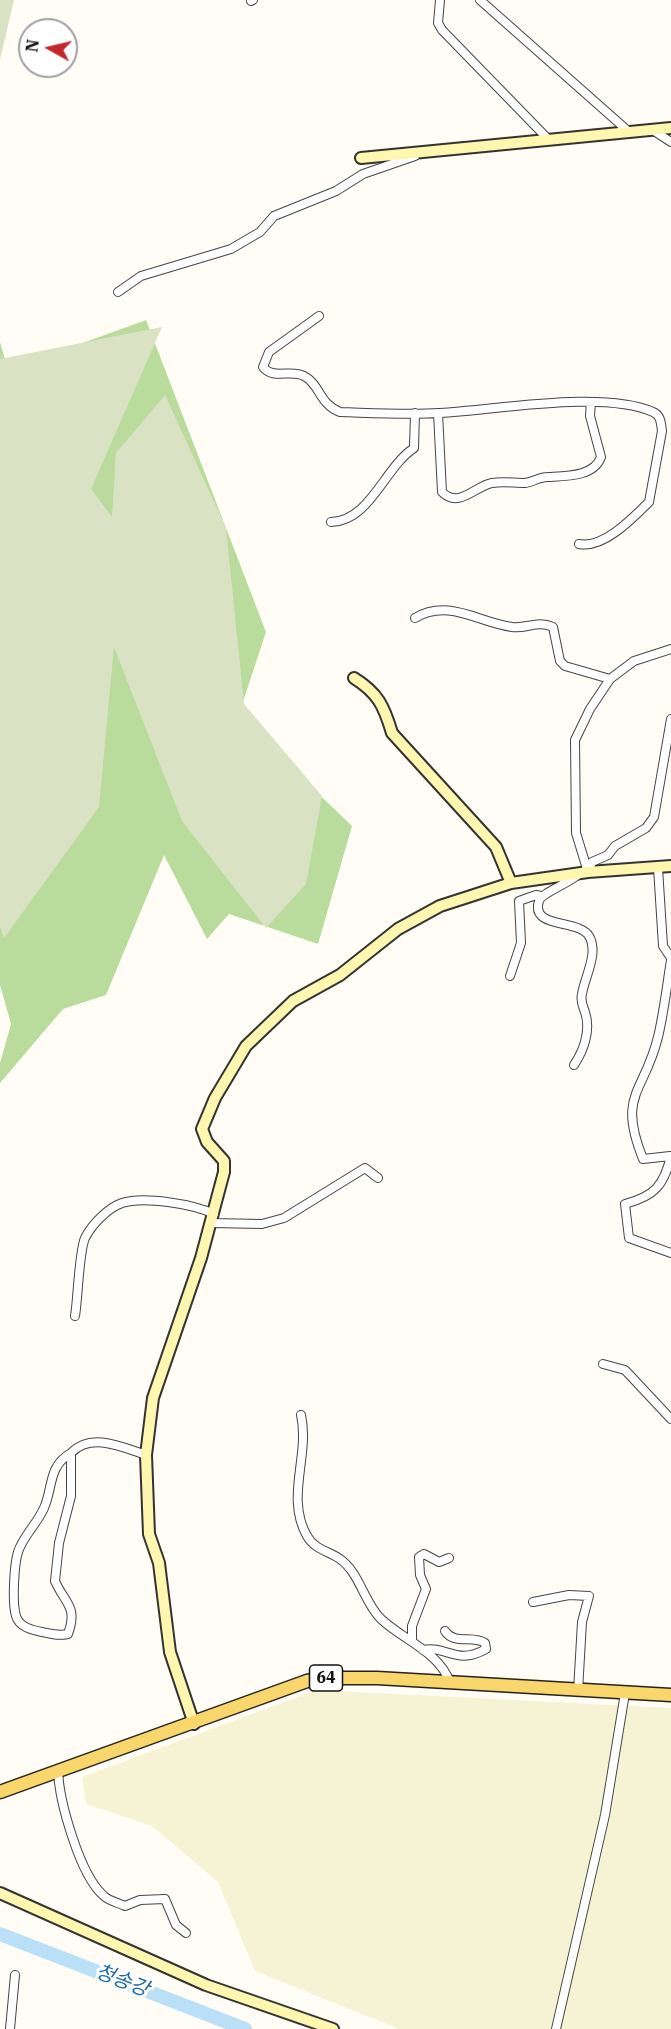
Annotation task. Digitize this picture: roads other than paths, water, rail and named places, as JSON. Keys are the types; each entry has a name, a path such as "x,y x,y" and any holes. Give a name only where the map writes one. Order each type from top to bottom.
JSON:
{"main road":[{"name":"64","path":"0,1792 194,1724 307,1681 324,1678 671,1695"}],"street":[{"path":"440,0 438,23 442,30 548,139"},
{"path":"480,0 628,131"},
{"path":"361,158 671,128"},
{"path":"654,130 671,142"},
{"path":"118,292 141,276 231,249 260,232 274,216 336,190 363,174 431,150"},
{"path":"320,316 269,352 264,360 266,371 302,374 313,383 329,408 340,412 438,413 591,402 621,404 656,412 667,431 649,502 602,540 587,546 579,544"},
{"path":"438,413 442,492 457,498 471,495 490,483 527,483 540,478 562,478 588,470 599,462 601,457 590,416 591,402"},
{"path":"331,522 339,522 370,501 382,480 404,455 414,448 415,413"},
{"path":"415,618 424,613 437,611 469,613 511,627 544,623 553,627 560,661 565,666 610,680"},
{"path":"584,872 576,833 575,740 590,709 610,680 634,660 671,649"},
{"path":"354,678 372,689 386,712 392,733 496,847 511,883"},
{"path":"510,976 521,943 519,901 536,895 541,896 569,884 592,862 608,855 615,846 646,828 654,817 671,719"},
{"path":"194,1724 168,1643 159,1563 149,1534 146,1455 153,1398 213,1218 224,1172 224,1161 207,1142 202,1130 215,1098 246,1046 293,1001 340,975 421,914 469,895 511,883 584,872 671,866"},
{"path":"658,868 663,946 671,959 658,1038 631,1106 633,1129 643,1160 671,1156 669,1171 663,1183 640,1200 625,1204 629,1238 671,1253"},
{"path":"541,896 538,902 539,913 543,918 575,925 585,930 591,940 592,960 581,997 587,1020 585,1042 574,1065"},
{"path":"75,1316 84,1239 113,1208 124,1203 175,1204 201,1207 213,1218 262,1224 284,1218 365,1168 378,1178"},
{"path":"603,1364 625,1370 671,1419"},
{"path":"301,1415 304,1446 297,1479 297,1495 307,1536 325,1552 341,1559 379,1617 393,1629 412,1640 442,1667 450,1683"},
{"path":"71,1453 71,1496 59,1543 55,1581 70,1604 73,1616 68,1634 60,1636 27,1628 15,1615 15,1565 19,1549 44,1508 50,1477 63,1457 77,1446 98,1442 146,1455"},
{"path":"412,1640 412,1626 426,1589 420,1575 419,1557 424,1554 439,1562 449,1558"},
{"path":"533,1602 569,1595 589,1596 582,1622 578,1691"},
{"path":"423,1650 431,1648 458,1657 471,1656 486,1649 485,1643 478,1638 454,1638 445,1631"},
{"path":"556,2029 605,1815 625,1693"},
{"path":"58,1770 58,1788 72,1838 96,1886 105,1897 125,1906 140,1900 165,1899 176,1925 186,1933"},
{"path":"0,1893 206,1984 333,2029"},
{"path":"10,2029 15,1974"}],"waterway":[{"name":"청송강","path":"0,1934 245,2029"}]}
